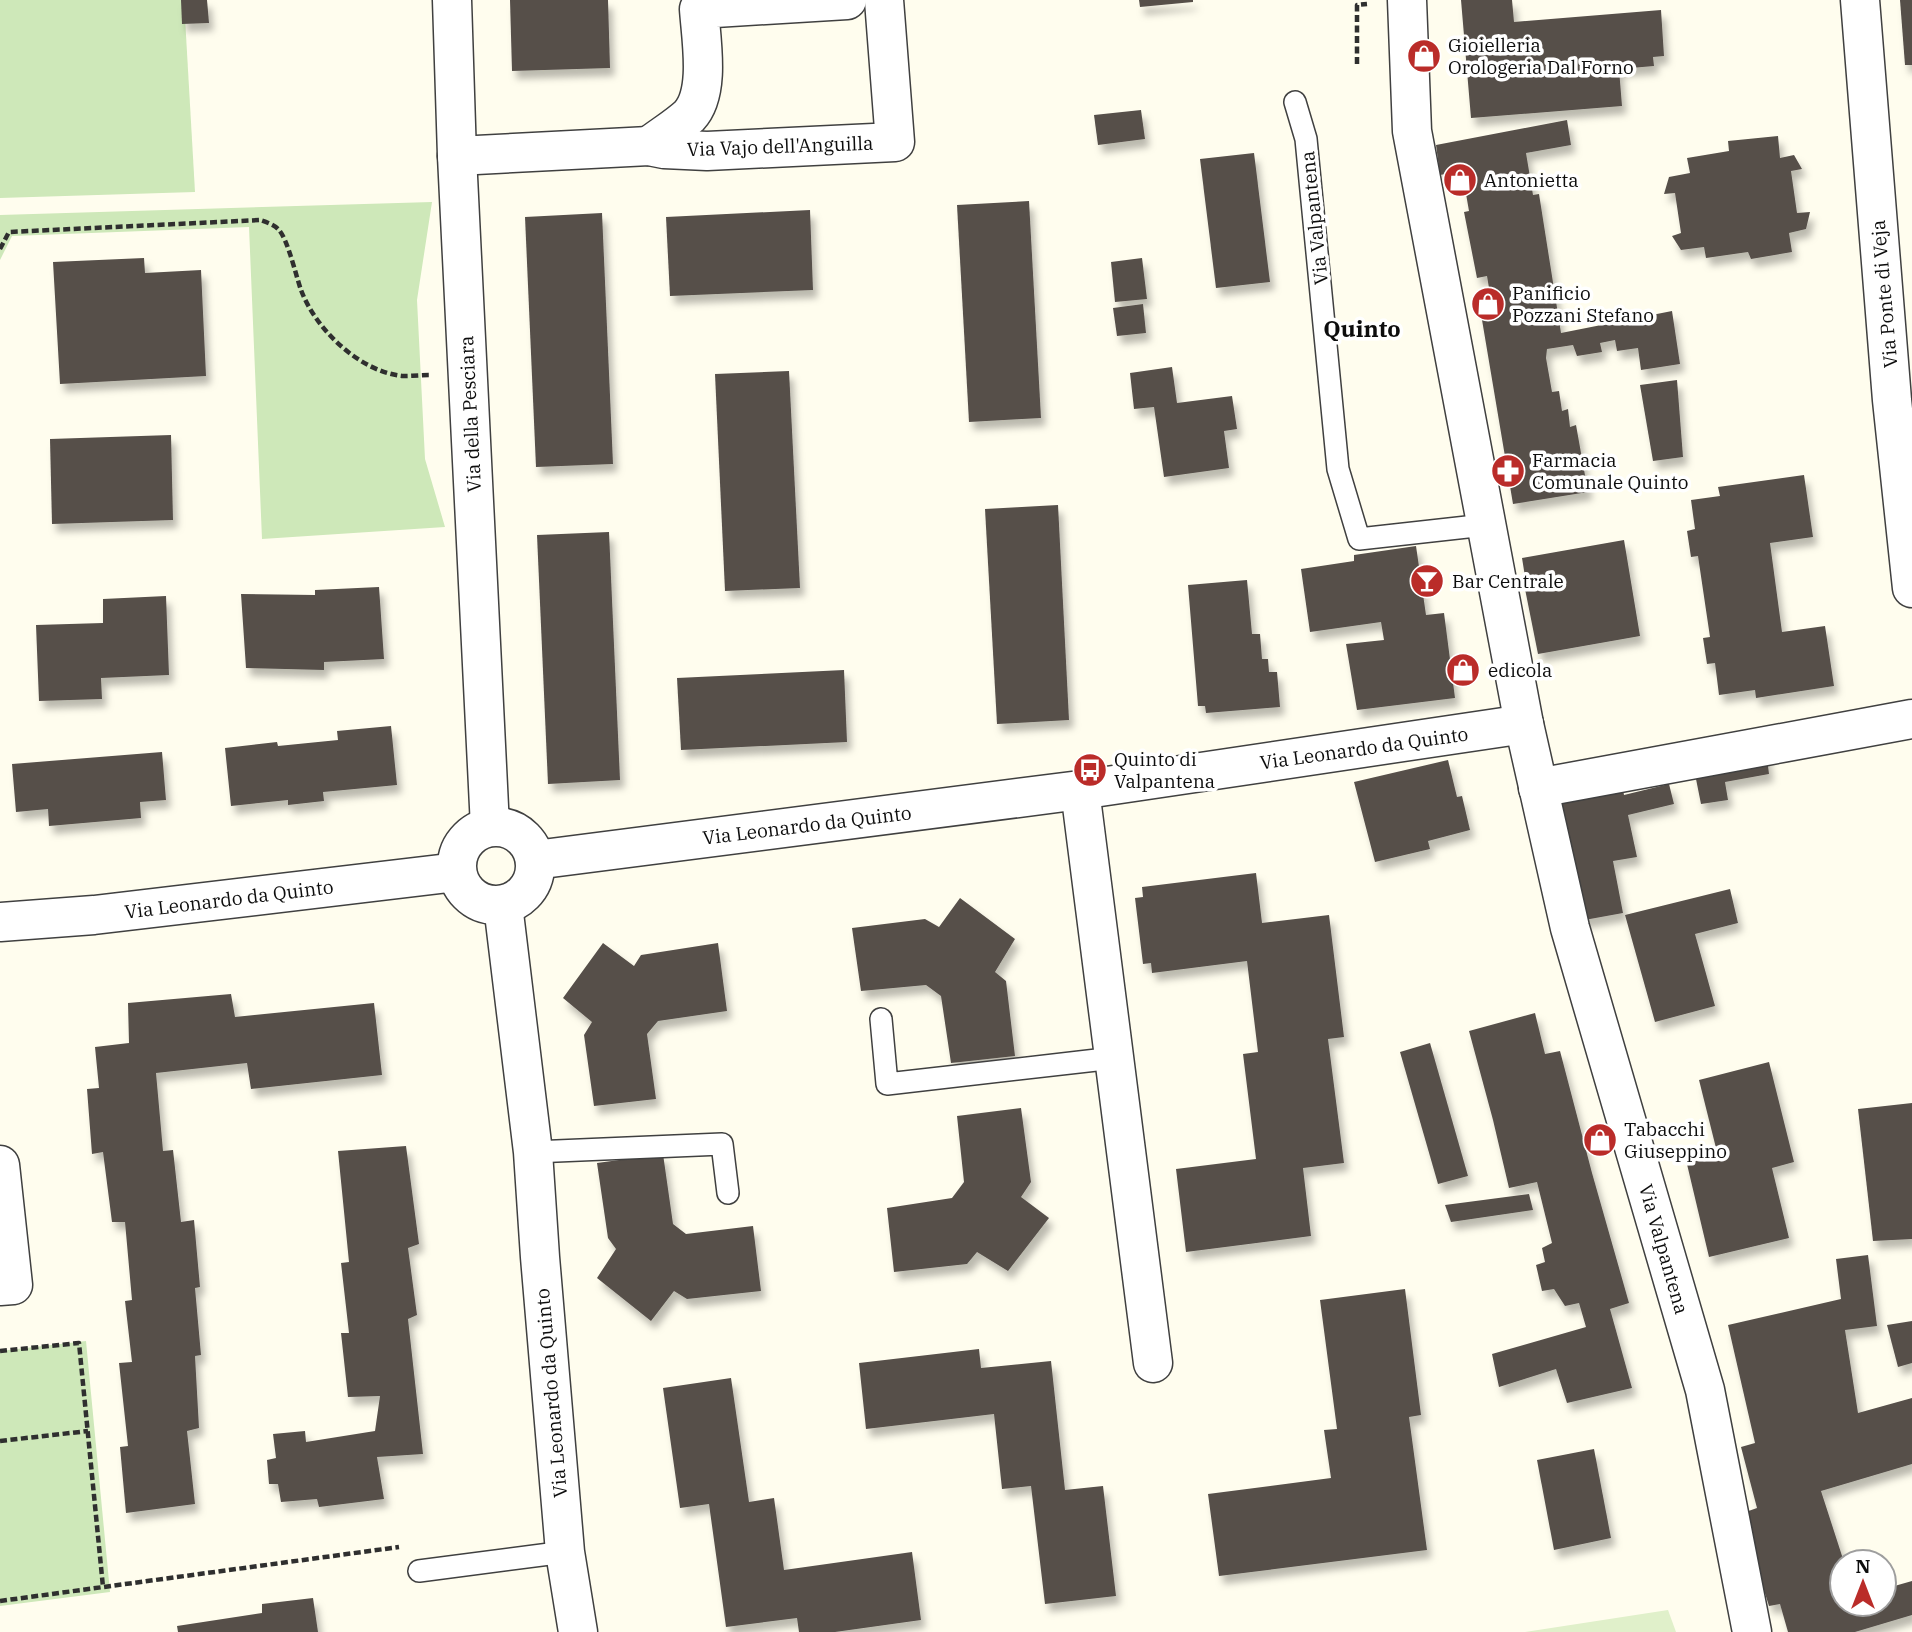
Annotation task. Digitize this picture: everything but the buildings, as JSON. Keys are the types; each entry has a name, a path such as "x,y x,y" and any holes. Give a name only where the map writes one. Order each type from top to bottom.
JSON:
{"street":[{"name":"Via della Pesciara","path":"452,0 457,156 490,827"},
{"name":"Via Vajo dell'Anguilla","path":"649,146 690,115 700,99 703,82 699,9 847,0"},
{"name":"Via Vajo dell'Anguilla","path":"457,156 649,146 707,151 895,142 884,0"},
{"name":"Via Valpantena","path":"1407,0 1412,131 1524,724 1570,928 1705,1390 1752,1632"},
{"name":"Via Ponte di Veja","path":"1860,0 1892,400 1912,588"},
{"path":"703,82 712,111 723,127 754,149"},
{"path":"1538,788 1912,719"},
{"name":"Via Leonardo da Quinto","path":"534,860 1080,790 1524,724"},
{"path":"1080,790 1153,1363"},
{"path":"490,827 514,831 531,849 534,860 531,883 514,901 503,905 490,905 468,894 457,872 457,860 468,838 490,827"},
{"name":"Via Leonardo da Quinto","path":"0,922 94,915 457,872"},
{"name":"Via Leonardo da Quinto","path":"503,905 533,1152 565,1552 578,1632"},
{"path":"0,1165 13,1284 0,1286"}],"lane":[{"name":"Via Valpantena","path":"1295,102 1306,139 1339,469 1359,539 1485,525"},
{"path":"881,1019 887,1084 1114,1058"},
{"path":"533,1152 722,1144 727,1193"},
{"path":"419,1571 565,1552"}],"path":[{"path":"0,249 9,232 260,220 279,229 303,294 319,322 337,344 377,368 402,376 468,374"},
{"path":"0,1351 79,1343 103,1587"},
{"path":"0,1441 88,1431"},
{"path":"0,1601 404,1546"}],"green space":[{"path":"0,0 184,0 195,192 0,198"},
{"path":"432,202 417,300 425,459 445,527 262,539 249,227 12,236 0,260 0,215"},
{"path":"86,1341 110,1592 0,1606 0,1351"},
{"path":"1668,1610 1676,1632 1525,1632"}],"place":[{"name":"Gioielleria Orologeria Dal Forno","path":"1424,56"},
{"name":"Antonietta","path":"1460,180"},
{"name":"Panificio Pozzani Stefano","path":"1488,304"},
{"name":"Farmacia Comunale Quinto","path":"1508,471"},
{"name":"Bar Centrale","path":"1427,581"},
{"name":"edicola","path":"1463,670"},
{"name":"Quinto di Valpantena","path":"1090,770"},
{"name":"Tabacchi Giuseppino","path":"1600,1140"}],"district":[{"name":"Quinto","path":"1362,328"}]}
